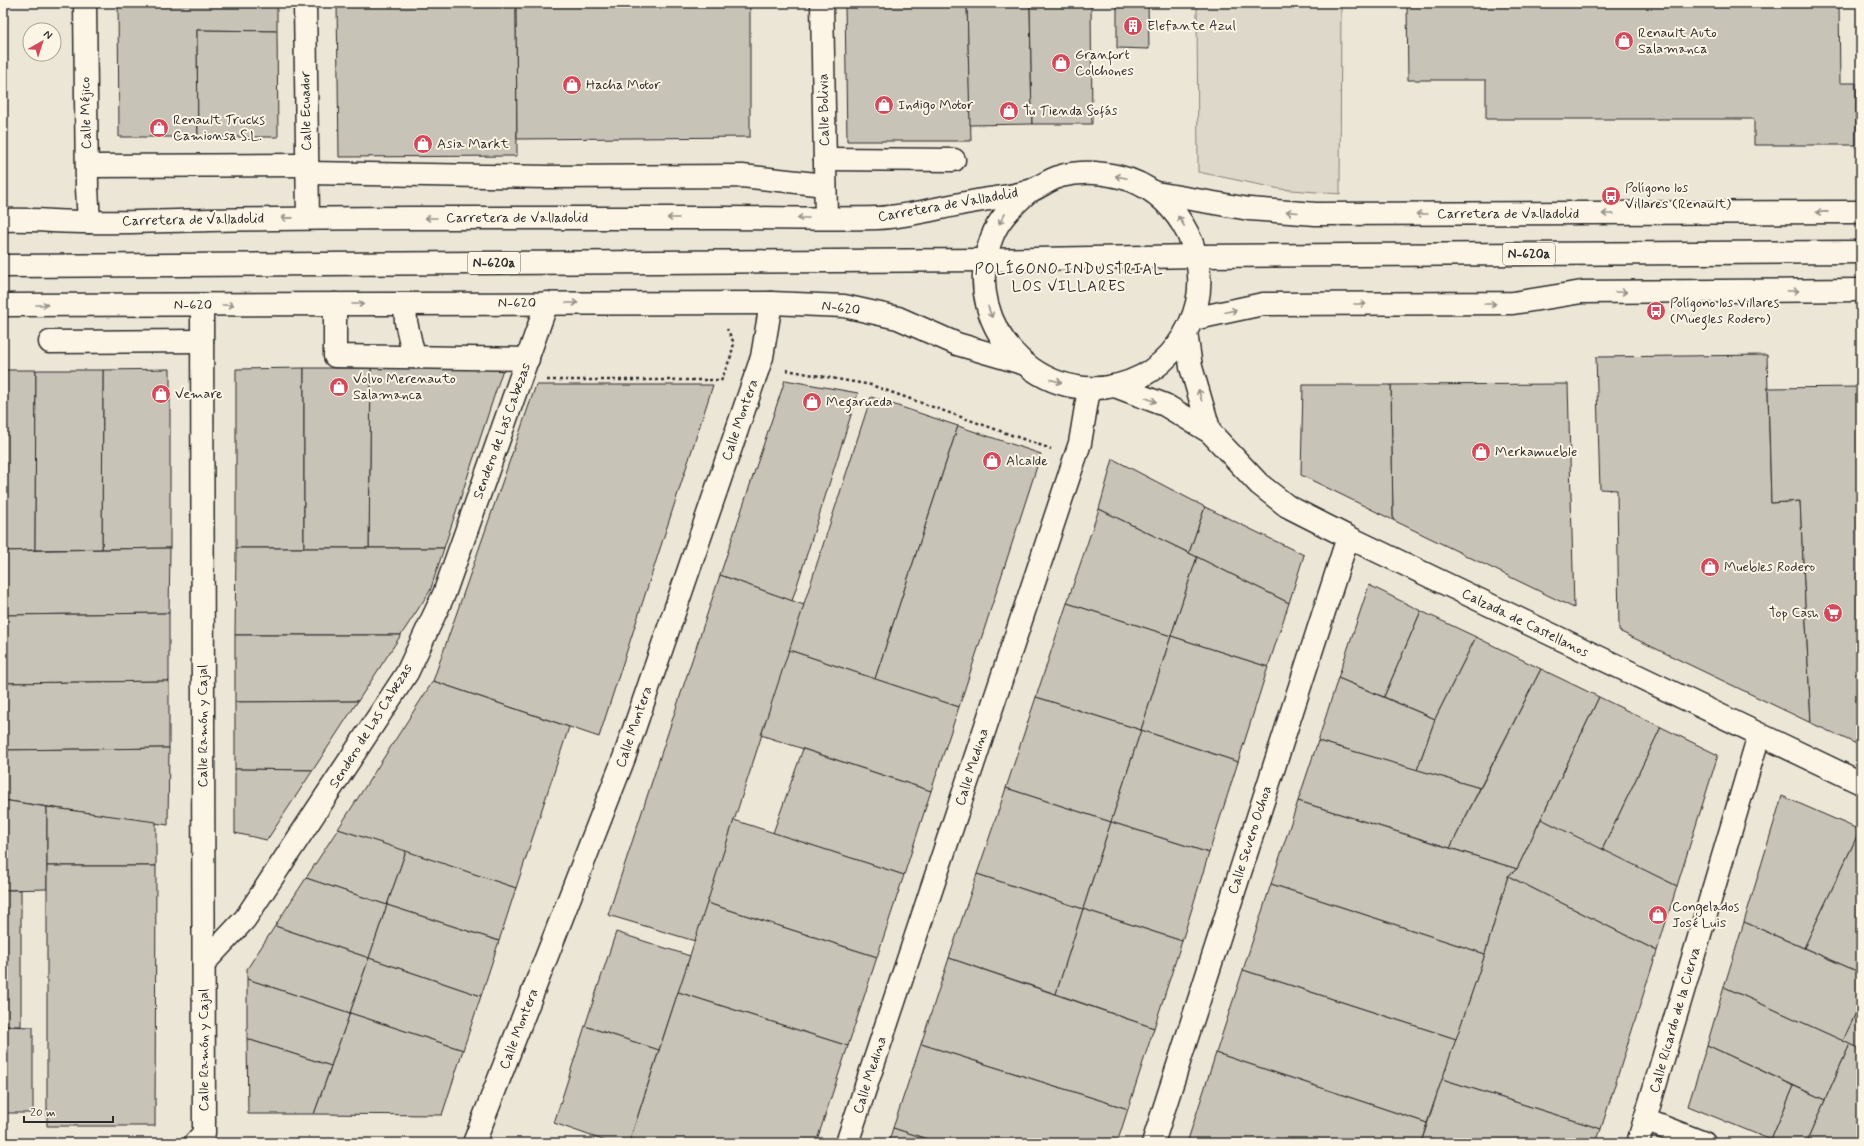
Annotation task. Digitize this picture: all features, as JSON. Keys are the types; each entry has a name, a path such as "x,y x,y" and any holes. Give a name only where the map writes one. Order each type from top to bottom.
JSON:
{"main road":[{"name":"Calle Méjico","path":"85,3 89,222"},
{"name":"Calle Ecuador","path":"305,3 308,218"},
{"name":"Calle Bolivia","path":"822,3 826,218"},
{"path":"825,159 954,160"},
{"path":"87,166 307,169 547,177 742,176 825,185"},
{"name":"Carretera de Valladolid","path":"1156,193 1182,221 1197,256 1200,277 1198,298 1189,325 1168,357 1143,375 1115,386 1089,389 1051,380 1022,363 998,334 984,298 985,260 993,234 1008,210 1029,191 1059,176 1092,172 1126,178 1156,193 1249,209 1316,214 1861,212"},
{"name":"Carretera de Valladolid","path":"3,220 89,222 308,218 884,218 1029,191"},
{"name":"N-620a","path":"3,266 985,260 1197,256 1861,252"},
{"path":"1189,325 1262,304 1513,304 1582,292 1861,290"},
{"name":"Sendero de Las Cabezas","path":"204,963 245,919 407,673 444,594 547,303"},
{"name":"N-620","path":"3,305 771,303 844,306 898,318 957,344 1022,363"},
{"name":"Calle Montera","path":"474,1143 624,758 762,357 771,303"},
{"path":"334,304 335,356 528,359"},
{"path":"405,304 406,322 414,357"},
{"name":"Calle Ramón y Cajal","path":"195,1143 204,1133 202,305"},
{"name":"Calzada de Castellanos","path":"1189,325 1191,367 1210,432"},
{"path":"50,342 202,341"},
{"name":"Calzada de Castellanos","path":"1115,386 1165,405 1210,432 1259,484 1282,501 1348,537 1861,783"},
{"name":"Calle Medina","path":"847,1143 1076,456 1080,443 1089,389"},
{"name":"Calle Severo Ochoa","path":"1152,1143 1348,537"},
{"name":"Calle Ricardo de la Cierva","path":"1638,1143 1759,735"},
{"path":"1645,1120 1704,1143"}],"path":[{"path":"521,380 721,381 783,370 871,385 1076,456"}],"shaded area":[{"name":"POLÍGONO INDUSTRIAL LOS VILLARES","path":"3,3 1861,3 1861,1143 3,1143"},
{"path":"1197,3 1341,3 1340,194 1280,189 1198,172"}],"building":[{"path":"118,3 277,3 277,31 197,30 198,137 119,137"},
{"path":"337,3 516,3 517,156 339,157"},
{"path":"516,3 750,3 750,137 517,139"},
{"path":"845,3 967,3 971,141 847,141"},
{"path":"967,3 1030,3 1032,124 970,125"},
{"name":"Granfort Colchones","path":"1030,3 1091,3 1092,124 1032,124"},
{"name":"Elefante Azul","path":"1117,3 1148,3 1149,49 1117,48"},
{"name":"Renault Auto Salamanca","path":"1407,3 1839,3 1840,83 1856,83 1856,145 1754,145 1754,119 1486,119 1486,80 1408,80"},
{"path":"197,30 277,31 278,137 198,137"},
{"name":"Muebles Rodero","path":"1767,355 1771,503 1800,501 1811,723 1619,631 1617,490 1600,489 1596,357"},
{"path":"504,366 444,548 369,548 371,368"},
{"path":"304,368 304,548 236,548 236,369"},
{"path":"304,368 371,368 369,548 304,548"},
{"path":"170,369 170,548 102,549 103,370"},
{"path":"3,370 36,370 35,550 3,551"},
{"path":"36,370 103,370 102,549 35,550"},
{"path":"785,380 858,393 792,601 720,575"},
{"name":"Merkamueble","path":"1568,384 1574,608 1393,520 1391,385"},
{"path":"536,385 713,385 599,737 433,681"},
{"path":"1303,385 1391,385 1393,520 1301,475"},
{"name":"Top Cash","path":"1861,387 1861,746 1811,723 1800,501 1771,503 1768,388"},
{"path":"871,397 958,426 875,679 789,650"},
{"path":"958,426 1041,454 959,707 875,679"},
{"path":"1113,459 1205,507 1189,553 1099,509"},
{"path":"1205,507 1304,555 1289,603 1189,553"},
{"path":"1099,509 1197,557 1171,636 1067,603"},
{"path":"170,548 169,613 3,615 3,551"},
{"path":"236,548 444,548 430,591 401,635 235,635"},
{"path":"1197,557 1289,603 1268,667 1171,636"},
{"path":"720,575 804,605 695,941 608,915"},
{"path":"1369,585 1421,611 1384,697 1338,678"},
{"path":"1067,603 1171,636 1141,730 1036,697"},
{"path":"1421,611 1476,637 1435,719 1384,697"},
{"path":"169,613 169,681 3,683 3,615"},
{"path":"235,635 401,635 358,701 235,702"},
{"path":"1171,636 1268,667 1238,762 1141,730"},
{"path":"1476,637 1541,669 1480,788 1417,770 1435,719"},
{"path":"789,650 959,707 931,791 761,735"},
{"path":"1541,669 1599,697 1517,869 1450,848"},
{"path":"1338,678 1435,719 1417,770 1318,741"},
{"path":"169,681 169,748 3,750 3,683"},
{"path":"433,681 569,727 516,888 338,829"},
{"path":"1036,697 1141,730 1111,822 1006,788"},
{"path":"1599,697 1661,727 1602,850 1541,819"},
{"path":"358,701 313,770 235,769 235,702"},
{"path":"1661,727 1718,755 1677,886 1602,850"},
{"path":"1141,730 1238,762 1209,853 1111,822"},
{"path":"1318,741 1480,788 1450,848 1298,801"},
{"path":"169,748 168,825 3,800 3,750"},
{"path":"803,749 931,791 904,875 773,833"},
{"path":"235,769 313,770 267,840 235,833"},
{"path":"1006,788 1111,822 1083,909 977,874"},
{"path":"1782,796 1860,830 1804,948 1744,922"},
{"path":"3,800 47,807 47,889 3,890"},
{"path":"1298,801 1517,869 1508,876 1485,954 1271,884"},
{"path":"47,807 156,822 156,866 47,866"},
{"path":"1541,819 1677,886 1657,951 1508,876 1517,869"},
{"path":"734,820 904,875 877,957 707,903"},
{"path":"1111,822 1209,853 1182,941 1083,909"},
{"path":"338,829 406,851 387,905 306,878"},
{"path":"1861,830 1861,973 1804,948"},
{"path":"406,851 516,888 499,941 387,905"},
{"path":"47,866 156,866 155,1126 47,1126"},
{"path":"977,874 1083,909 1056,994 949,958"},
{"path":"1508,876 1657,951 1601,1129 1442,1079 1485,954"},
{"path":"306,878 387,905 369,958 275,926"},
{"path":"1271,884 1485,954 1456,1039 1243,970"},
{"path":"3,890 21,890 21,1026 3,1026"},
{"path":"707,903 877,957 848,1046 678,992"},
{"path":"387,905 499,941 481,996 369,958"},
{"path":"1083,909 1182,941 1154,1028 1056,994"},
{"path":"1744,922 1861,973 1861,1002 1843,1041 1724,987"},
{"path":"275,926 369,958 350,1013 247,979 247,969"},
{"path":"616,932 690,956 659,1050 585,1026"},
{"path":"369,958 481,996 463,1050 350,1013"},
{"path":"949,958 1154,1028 1128,1109 921,1044"},
{"path":"1243,970 1456,1039 1427,1123 1216,1053"},
{"path":"247,979 350,1013 331,1066 247,1039"},
{"path":"1724,987 1850,1044 1825,1100 1707,1045"},
{"path":"678,992 848,1046 816,1143 629,1143"},
{"path":"1861,1002 1861,1049 1843,1041"},
{"path":"350,1013 463,1050 442,1115 314,1114"},
{"path":"3,1026 33,1027 33,1113 3,1113"},
{"path":"585,1026 659,1050 629,1143 611,1143 554,1123"},
{"path":"247,1039 331,1066 314,1114 248,1114"},
{"path":"921,1044 1128,1109 1117,1143 939,1143 893,1128"},
{"path":"1850,1044 1861,1049 1861,1143 1806,1143"},
{"path":"1707,1045 1794,1086 1771,1140 1688,1106"},
{"path":"1216,1053 1427,1123 1421,1143 1198,1143 1188,1140"},
{"path":"1442,1079 1601,1129 1596,1143 1421,1143"},
{"path":"1794,1086 1825,1100 1806,1143 1779,1143 1771,1140"},
{"path":"893,1128 939,1143 888,1143"}],"place":[{"name":"Elefante Azul","path":"1133,26"},
{"name":"Renault Auto Salamanca","path":"1624,41"},
{"name":"Granfort Colchones","path":"1061,63"},
{"name":"Hacha Motor","path":"572,85"},
{"name":"Indigo Motor","path":"884,105"},
{"name":"Tu Tienda Sofás","path":"1009,111"},
{"name":"Renault Trucks Camionsa S.L.","path":"159,128"},
{"name":"Asia Markt","path":"423,144"},
{"name":"Polígono los Villares (Renault)","path":"1611,196"},
{"name":"Polígono los Villares (Muegles Rodero)","path":"1656,311"},
{"name":"Volvo Merenauto Salamanca","path":"339,387"},
{"name":"Vemare","path":"161,394"},
{"name":"Megarueda","path":"812,402"},
{"name":"Merkamueble","path":"1481,452"},
{"name":"Alcalde","path":"992,461"},
{"name":"Muebles Rodero","path":"1710,567"},
{"name":"Top Cash","path":"1833,613"},
{"name":"Congelados José Luis","path":"1658,915"}],"district":[{"name":"POLÍGONO INDUSTRIAL LOS VILLARES","path":"1069,278"}]}
